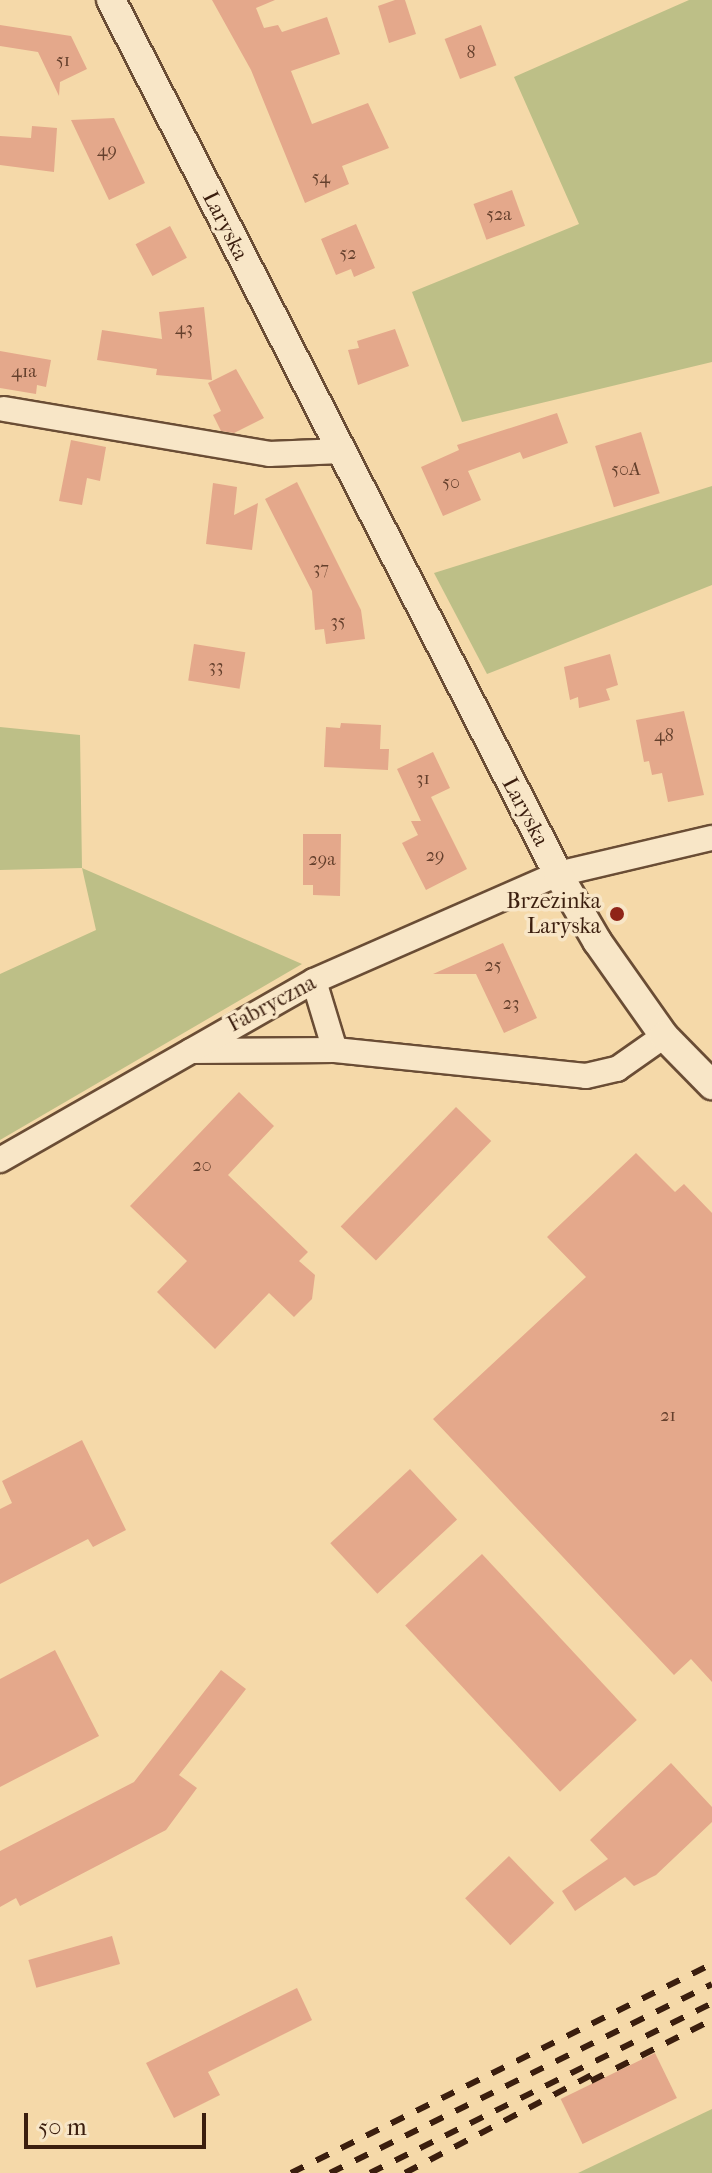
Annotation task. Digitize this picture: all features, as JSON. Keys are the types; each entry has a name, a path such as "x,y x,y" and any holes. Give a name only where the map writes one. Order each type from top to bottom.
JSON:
{"street":[{"name":"Laryska","path":"111,0 558,874 597,941 664,1036 712,1085"},
{"path":"4,409 269,454 342,451"},
{"name":"Laryska","path":"558,874 712,838"},
{"name":"Fabryczna","path":"0,1160 185,1051 314,981 558,874"},
{"path":"314,981 335,1050"},
{"path":"185,1051 335,1050 586,1076 617,1069 664,1036"}],"green space":[{"path":"689,0 712,0 712,362 462,422 412,292 579,224 514,77"},
{"path":"712,486 712,585 487,674 434,573"},
{"path":"0,727 80,735 82,868 0,870"},
{"path":"82,868 302,964 0,1140 0,974 96,930"},
{"path":"712,2109 712,2173 578,2173"}],"building":[{"path":"212,0 275,0 256,8 264,28 278,25 282,32 327,17 340,54 291,71 312,124 368,103 389,148 342,166 349,184 305,203 251,70"},
{"path":"405,0 416,34 389,43 378,6"},
{"path":"0,25 71,36 87,69 60,82 59,96 38,52 0,46"},
{"path":"481,25 496,65 460,79 445,39"},
{"path":"114,118 145,183 109,200 71,120"},
{"path":"32,126 57,128 54,172 0,165 0,136 31,138"},
{"path":"512,190 525,226 486,240 473,204"},
{"path":"356,224 375,268 354,277 351,269 336,275 321,239"},
{"path":"170,226 187,258 152,276 136,244"},
{"path":"204,307 212,380 156,375 157,369 97,360 102,330 162,339 159,312"},
{"path":"395,329 409,366 358,385 348,350 359,348 357,341"},
{"path":"0,351 51,360 46,387 37,385 36,394 0,388"},
{"path":"236,369 264,418 234,433 221,431 213,415 221,411 208,383"},
{"path":"557,413 568,443 523,459 520,452 468,471 481,500 443,516 421,467 459,450 457,445"},
{"path":"641,432 660,493 614,507 595,446"},
{"path":"71,440 106,447 100,481 87,478 82,505 59,501"},
{"path":"297,482 361,610 365,639 326,644 324,629 315,630 312,591 265,499"},
{"path":"213,483 237,487 234,515 258,503 252,550 206,544"},
{"path":"194,644 245,652 240,689 188,681"},
{"path":"610,654 618,685 606,689 610,700 579,708 578,697 570,700 564,667"},
{"path":"684,711 704,795 668,802 662,773 652,775 649,761 644,762 636,720"},
{"path":"341,723 381,725 380,749 389,749 388,770 324,767 326,727 340,728"},
{"path":"433,752 450,788 431,797 467,869 426,890 402,843 418,835 411,821 421,821 397,769"},
{"path":"303,834 341,834 340,896 313,895 313,885 303,885"},
{"path":"503,943 537,1018 504,1033 476,974 433,974"},
{"path":"239,1092 274,1126 228,1175 308,1252 299,1261 315,1275 312,1299 294,1317 269,1293 215,1349 157,1292 187,1261 130,1206"},
{"path":"456,1107 491,1141 376,1260 341,1226"},
{"path":"636,1153 675,1192 684,1184 712,1213 712,1682 691,1659 674,1675 433,1419 586,1277 547,1237"},
{"path":"82,1440 126,1530 93,1547 88,1539 0,1584 0,1509 12,1503 2,1481"},
{"path":"410,1469 457,1519 377,1594 330,1543"},
{"path":"482,1554 637,1720 560,1792 405,1626"},
{"path":"55,1650 99,1736 0,1787 0,1679"},
{"path":"221,1670 246,1689 179,1775 197,1788 166,1830 20,1906 16,1898 0,1907 0,1851 134,1782"},
{"path":"671,1763 712,1807 712,1822 656,1875 634,1886 625,1877 575,1911 562,1891 608,1859 590,1840"},
{"path":"509,1856 554,1903 510,1945 465,1898"},
{"path":"112,1936 120,1964 36,1988 28,1960"},
{"path":"297,1988 312,2020 208,2072 220,2095 174,2118 146,2063"},
{"path":"655,2053 677,2098 583,2144 561,2099"}],"railway":[{"path":"291,2173 712,1964"},
{"path":"330,2173 712,1984"},
{"path":"370,2173 712,2003"},
{"path":"591,2081 712,2020"},
{"path":"405,2173 599,2071"}],"place":[{"name":"Brzezinka Laryska","path":"617,914"}]}
